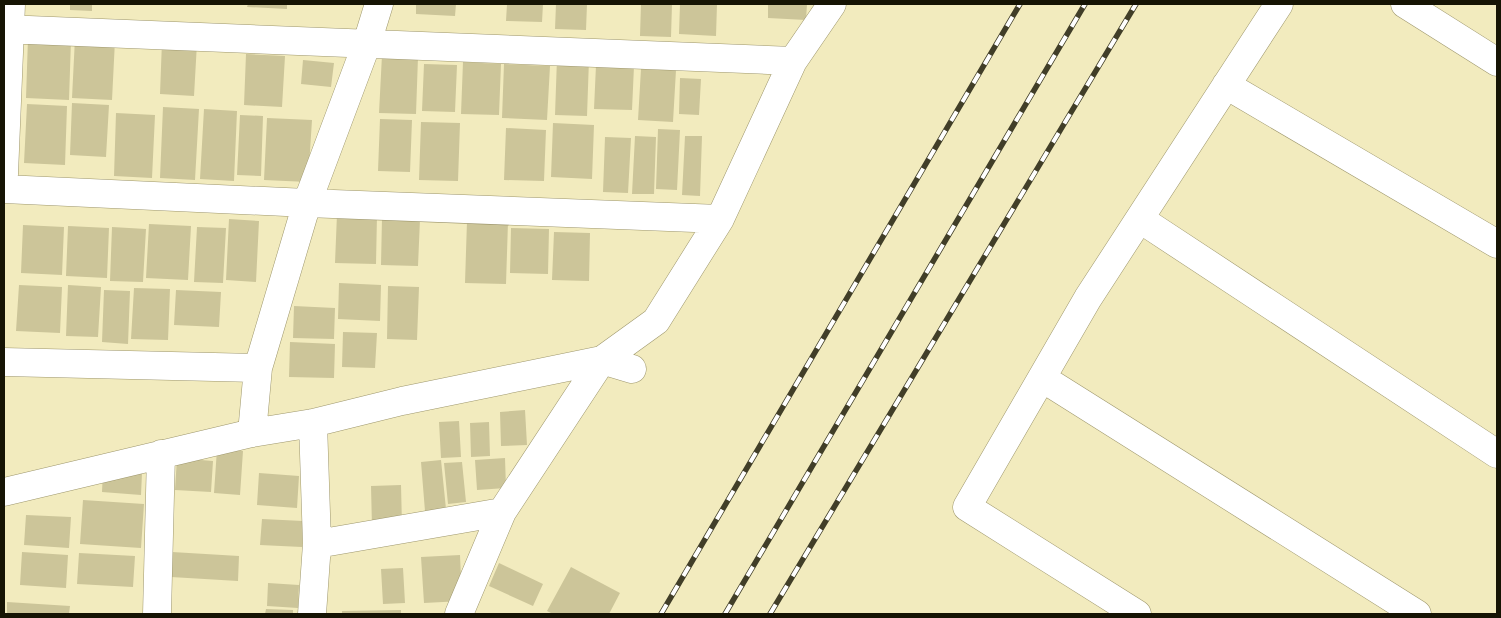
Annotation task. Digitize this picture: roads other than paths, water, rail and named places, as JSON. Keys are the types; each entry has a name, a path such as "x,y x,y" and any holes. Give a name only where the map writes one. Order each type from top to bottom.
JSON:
{"street":[{"path":"252,433 258,368 307,203 367,43 379,4"},
{"path":"459,614 502,512 602,360 656,321 720,219 793,60 832,4"},
{"path":"1137,614 967,507 1088,298 1279,4"},
{"path":"1405,4 1497,62"},
{"path":"4,174 9,21 367,43 793,60"},
{"path":"1226,85 1497,244"},
{"path":"4,189 720,219"},
{"path":"1140,219 1497,454"},
{"path":"4,492 252,433 313,423 402,401 602,360 632,369"},
{"path":"4,362 258,368"},
{"path":"1042,378 1417,614"},
{"path":"312,614 317,544 313,423"},
{"path":"157,614 161,454"},
{"path":"317,544 502,512"}],"railway":[{"path":"661,614 1020,4"},
{"path":"725,614 1085,4"},
{"path":"770,614 1136,4"}]}
